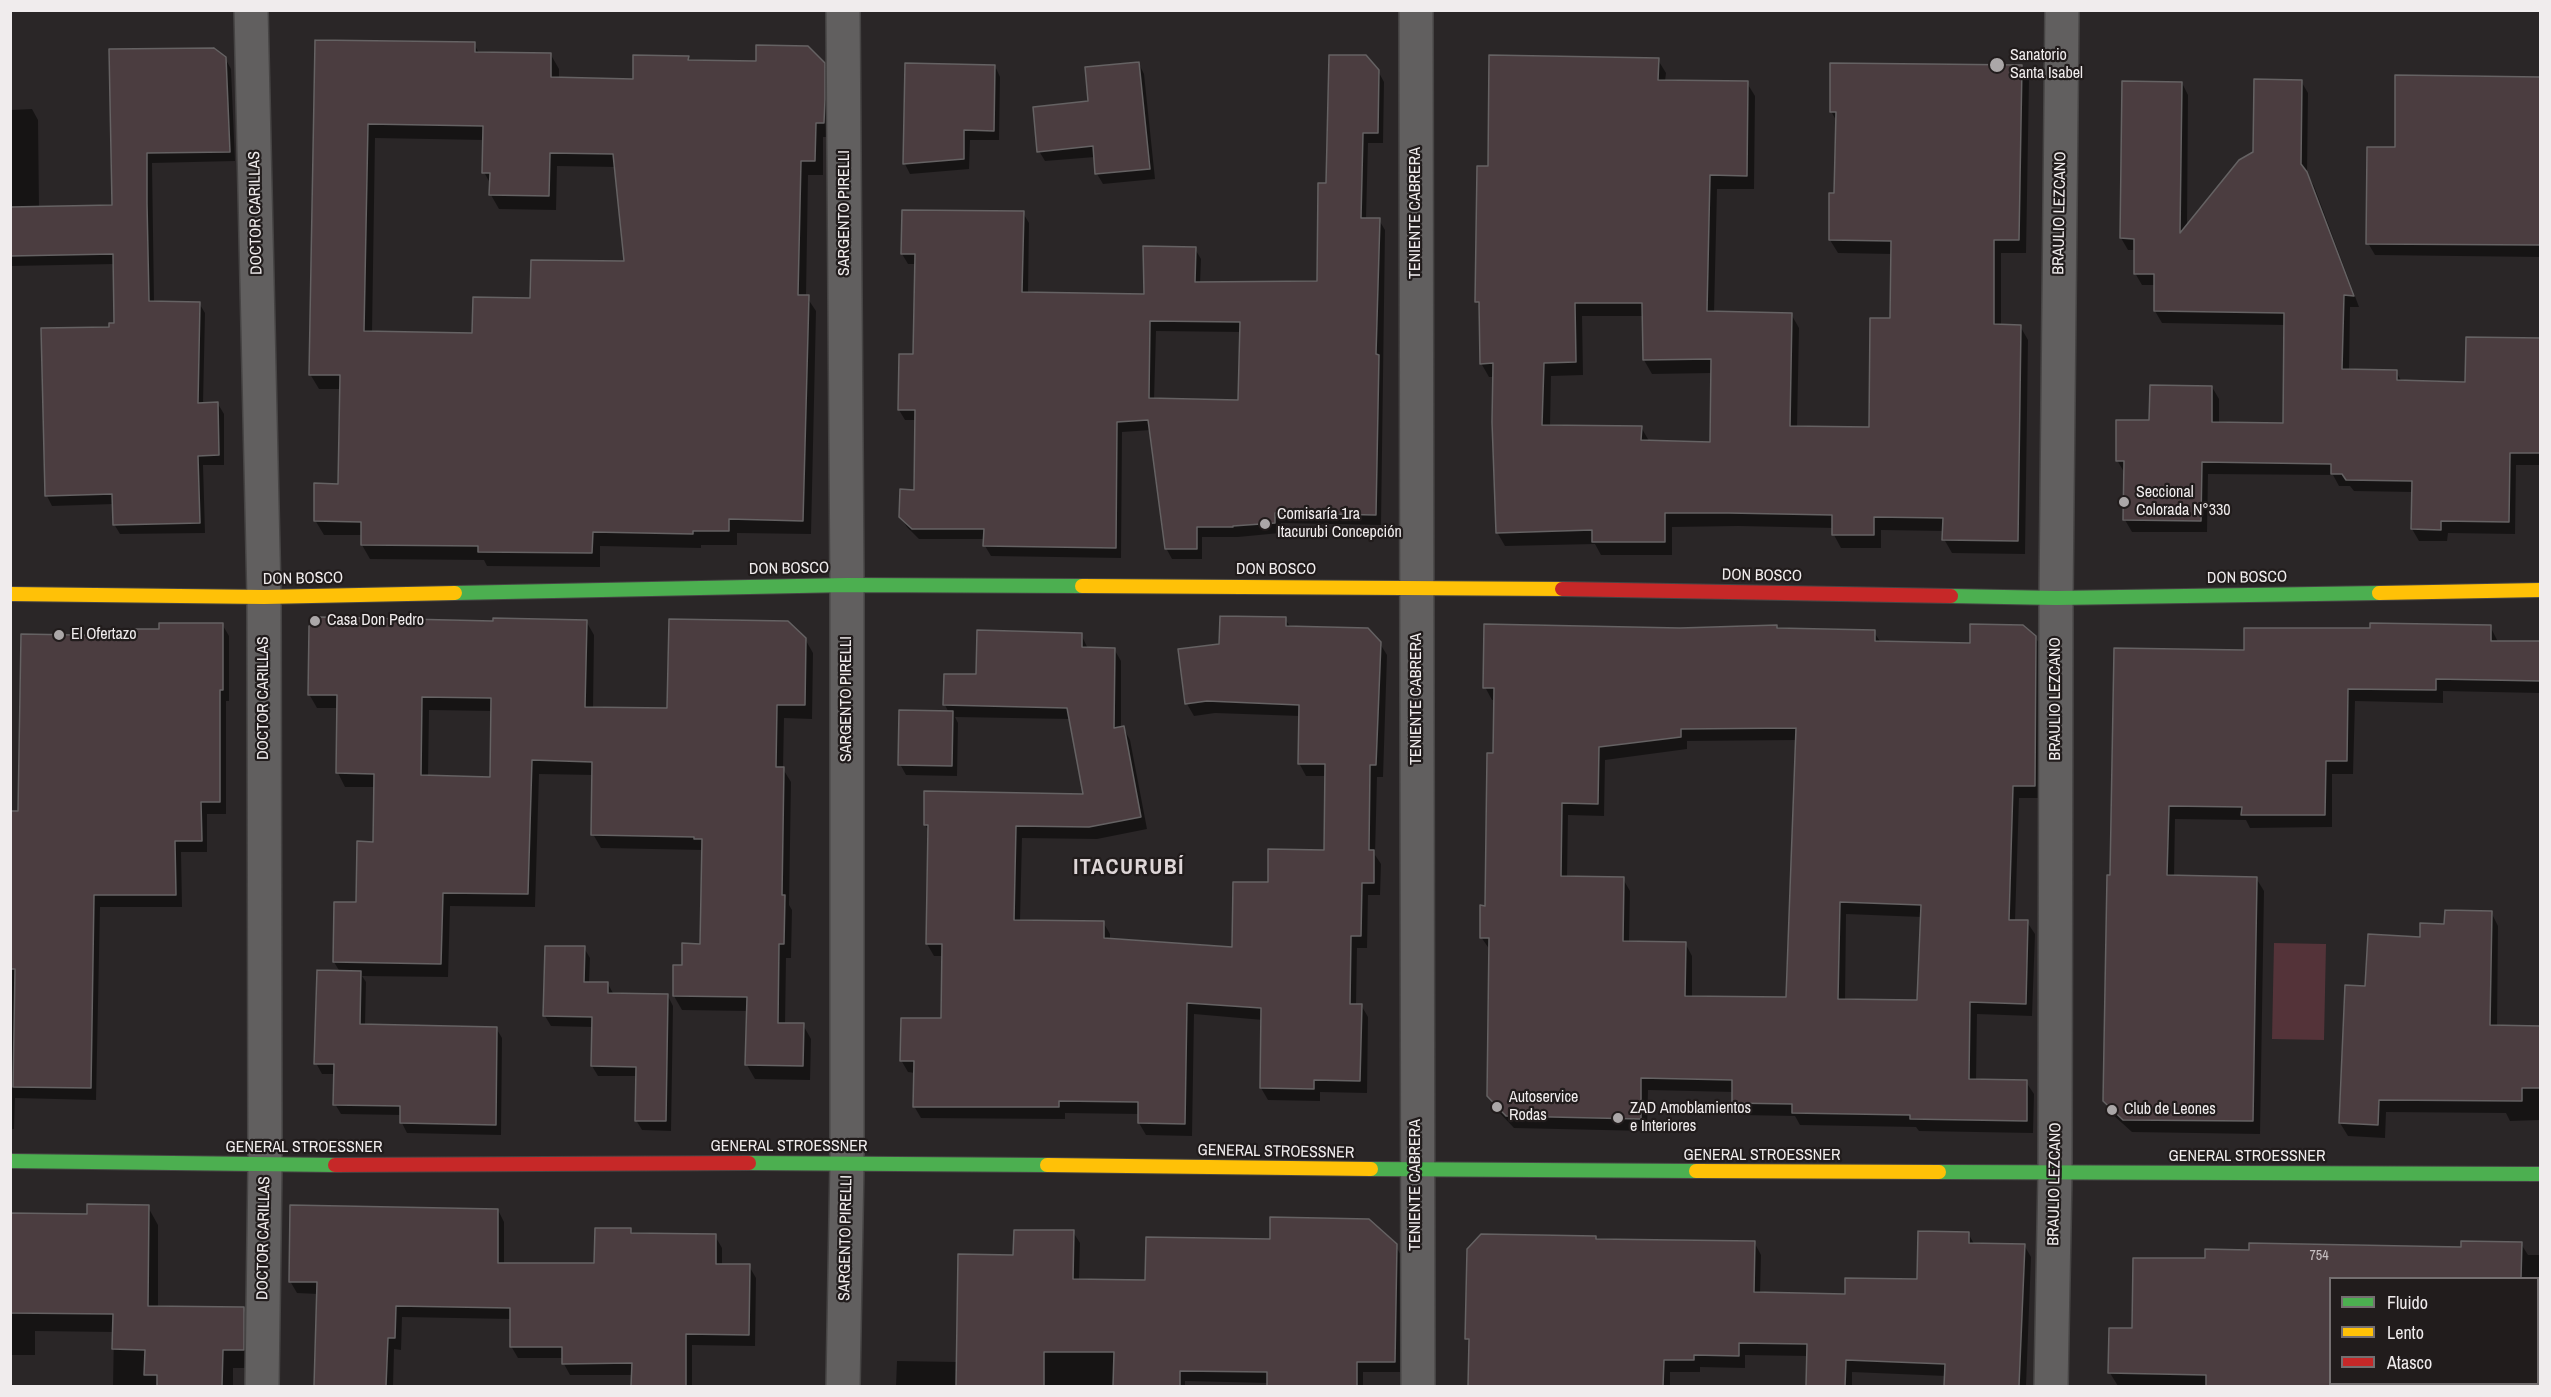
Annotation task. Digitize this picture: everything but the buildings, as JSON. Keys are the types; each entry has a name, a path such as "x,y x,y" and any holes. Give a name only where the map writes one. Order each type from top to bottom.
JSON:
{"street":[{"name":"DOCTOR CARILLAS","path":"251,10 264,597 265,1165 262,1386"},
{"name":"SARGENTO PIRELLI","path":"843,10 847,585 847,1163 843,1386"},
{"name":"TENIENTE CABRERA","path":"1416,10 1418,1386"},
{"name":"BRAULIO LEZCANO","path":"2051,1386 2055,1174 2056,598 2062,10"},
{"name":"DON BOSCO","path":"10,594 264,597 847,585 1417,587 2056,598 2541,590"},
{"name":"GENERAL STROESSNER","path":"10,1161 265,1165 847,1163 1416,1170 2541,1174"}],"shaded area":[{"path":"2274,943 2326,944 2324,1040 2272,1039"}],"traffic: fast":[{"path":"455,593 847,585 1082,586"},
{"path":"1951,596 2056,598 2379,593"},
{"path":"10,1161 335,1165"},
{"path":"749,1163 1047,1165"},
{"path":"1371,1169 1696,1171"},
{"path":"1939,1172 2540,1174"}],"traffic: slow":[{"path":"1082,586 1562,589"},
{"path":"2379,593 2540,590"},
{"path":"10,594 264,597 455,593"},
{"path":"1047,1165 1371,1169"},
{"path":"1696,1171 1939,1172"}],"traffic: jam":[{"path":"1562,589 1951,596"},
{"path":"335,1165 749,1163"}],"place":[{"name":"Sanatorio Santa Isabel","path":"1997,65"},
{"name":"Seccional Colorada N°330","path":"2124,502"},
{"name":"Comisaría 1ra Itacurubi Concepción","path":"1265,524"},
{"name":"Casa Don Pedro","path":"315,621"},
{"name":"El Ofertazo","path":"59,635"},
{"name":"Autoservice Rodas","path":"1497,1107"},
{"name":"Club de Leones","path":"2112,1110"},
{"name":"ZAD Amoblamientos e Interiores","path":"1618,1118"}],"district":[{"name":"ITACURUBÍ","path":"1129,868"}]}
